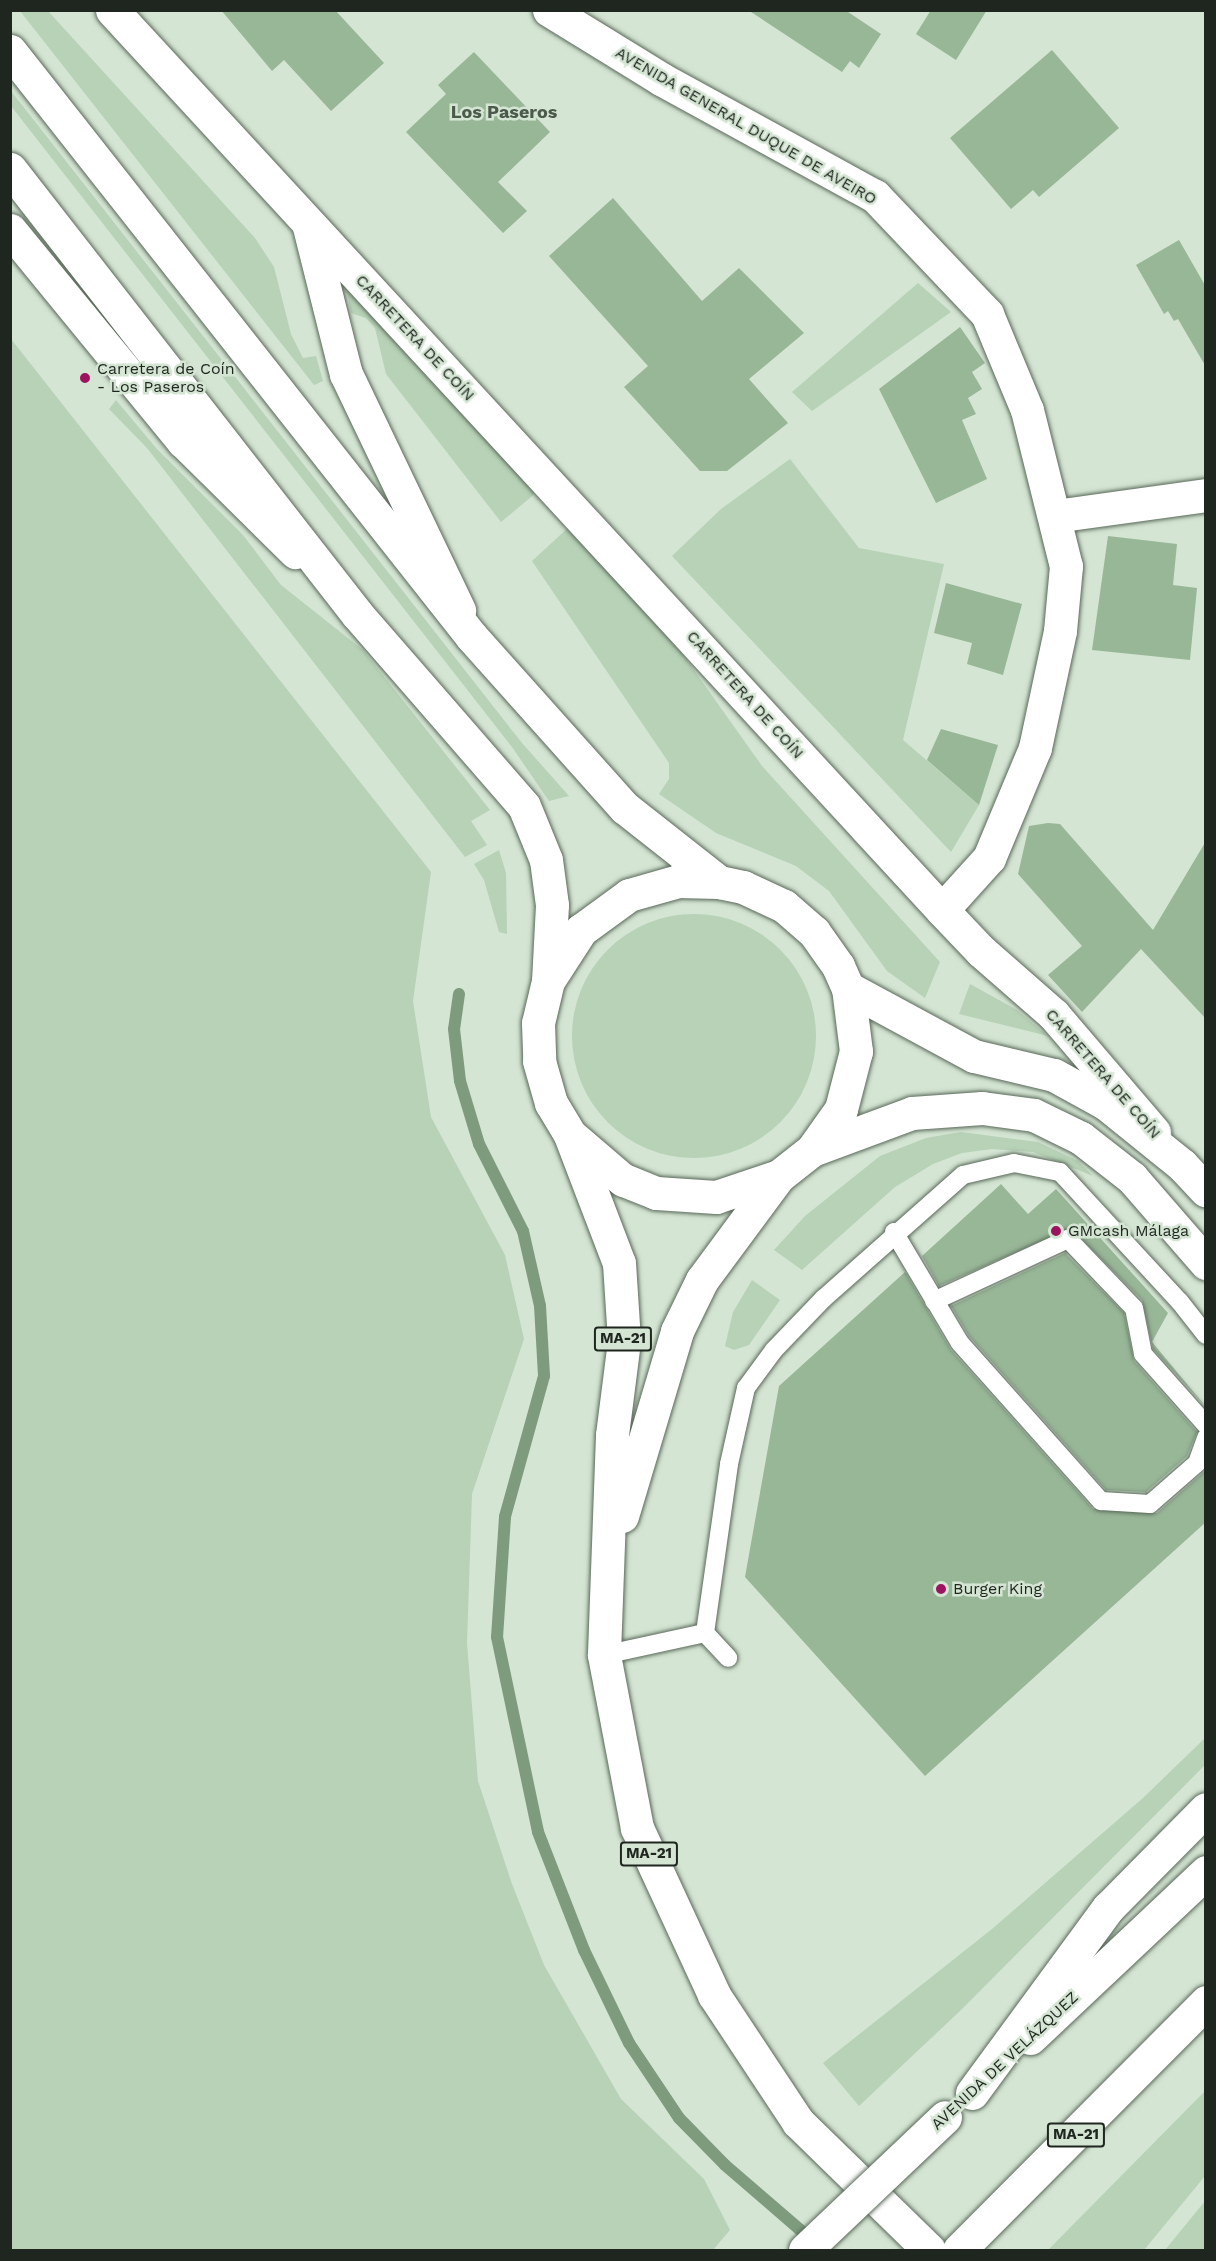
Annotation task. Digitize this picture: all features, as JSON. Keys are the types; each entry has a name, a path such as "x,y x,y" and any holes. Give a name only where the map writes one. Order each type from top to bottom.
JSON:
{"main road":[{"name":"CARRETERA DE COÍN","path":"112,10 308,224 570,502 942,910 981,951 1054,1015 1182,1165"},
{"name":"AVENIDA GENERAL DUQUE DE AVEIRO","path":"549,10 661,79 875,196 987,314 1027,410 1066,566 1060,631 1035,748 989,858 942,910"},
{"path":"10,51 471,636 625,808 719,882"},
{"path":"10,169 357,614 524,806 546,860 552,905 548,981 538,1023 539,1061 552,1103 570,1135 624,1180 656,1193 716,1197 779,1176 812,1150 841,1109 856,1051 848,988 838,966 814,932 784,906 743,887 719,882 678,881 629,895 581,930 548,981"},
{"name":"CARRETERA DE COÍN","path":"308,224 346,375 471,636"},
{"path":"10,231 183,441 357,614"},
{"path":"1055,516 1206,495"},
{"path":"848,988 974,1056 1054,1075 1105,1103 1182,1165 1206,1191"},
{"path":"812,1150 912,1113 982,1108 1034,1115 1082,1138 1132,1178 1206,1263"},
{"name":"MA-21","path":"570,1135 619,1263 624,1341 612,1436 611,1553 604,1655 637,1828 714,1995 798,2122 929,2250"},
{"name":"MA-21","path":"611,1553 676,1331 702,1280 779,1176"},
{"path":"972,2093 1108,1908 1206,1809"},
{"name":"AVENIDA DE VELÁZQUEZ","path":"805,2250 1206,1872"},
{"name":"MA-21","path":"959,2250 1136,2076 1206,2002"},
{"path":"1136,2076 1206,2036"}],"lane":[{"path":"705,1633 729,1464 746,1388 782,1342 894,1232 963,1175 1014,1163 1060,1173 1180,1302 1206,1335"},
{"path":"894,1232 960,1342 1101,1501 1150,1504 1197,1463 1206,1438"},
{"path":"934,1300 1068,1239 1134,1308 1143,1354 1206,1425"},
{"path":"604,1655 705,1633"},
{"path":"705,1633 728,1658"}],"green space":[{"path":"20,11 48,11 255,238 274,267 291,334 303,358 316,356 323,381 314,385"},
{"path":"11,91 522,743 569,796 549,801 512,747 11,106"},
{"path":"344,275 537,492 501,522 386,374 375,328 366,318 351,313"},
{"path":"918,283 951,312 812,411 792,392"},
{"path":"11,339 431,872 413,1001 431,1117 505,1255 524,1339 472,1494 467,1643 478,1781 512,1884 544,1965 621,2099 704,2179 730,2230 713,2250 11,2250"},
{"path":"116,400 157,449 243,535 281,585 363,650 490,810 471,821 487,845 465,857 147,448 109,409"},
{"path":"790,459 859,548 944,564 903,740 979,805 951,852 672,556 721,509"},
{"path":"570,526 679,649 762,766 940,962 925,998 887,971 829,891 796,866 716,833 659,794 669,779 669,763 532,561"},
{"path":"499,850 506,873 507,934 499,932 484,880 474,864"},
{"path":"682,914 706,914 729,919 752,928 772,942 788,958 807,989 814,1012 816,1036 814,1060 802,1094 788,1114 772,1130 752,1144 729,1153 706,1158 682,1158 659,1153 636,1144 616,1130 600,1114 586,1094 577,1071 572,1048 572,1024 577,1001 586,978 600,958 616,942 636,928 659,919"},
{"path":"970,984 1017,1010 1048,1036 959,1014"},
{"path":"961,1132 1038,1142 1078,1161 1093,1176 1033,1152 992,1149 962,1153 933,1164 895,1187 802,1270 774,1250 805,1216 880,1156 926,1138"},
{"path":"752,1280 780,1300 749,1345 734,1350 725,1346 733,1312"},
{"path":"1205,1738 1205,1765 960,2011 859,2106 823,2063 992,1929 1143,1798"},
{"path":"1205,2091 1205,2176 1144,2250 1048,2250"},
{"path":"1205,2201 1205,2250 1165,2250"}],"building":[{"path":"221,10 335,10 384,63 331,111 284,60 272,71"},
{"path":"748,10 845,10 881,34 859,68 850,61 842,72"},
{"path":"931,10 987,10 956,60 916,34"},
{"path":"1052,50 1119,128 1039,197 1033,190 1011,209 950,138"},
{"path":"474,52 550,132 498,182 527,211 503,233 406,132 446,94 438,85"},
{"path":"613,198 702,301 739,268 804,333 749,379 788,423 727,471 700,471 624,387 648,366 549,256"},
{"path":"1179,240 1206,287 1206,367 1178,319 1174,321 1168,311 1164,314 1136,265"},
{"path":"960,327 985,363 972,372 982,389 968,398 976,414 962,420 987,479 936,503 879,389"},
{"path":"1108,536 1177,544 1173,585 1197,588 1190,660 1092,650"},
{"path":"946,583 1022,604 1003,675 967,664 972,643 934,633"},
{"path":"941,729 998,745 979,805 927,760"},
{"path":"1060,824 1153,930 1206,841 1206,1019 1141,949 1082,1012 1048,975 1082,946 1018,874 1029,826"},
{"path":"1001,1184 1028,1214 1056,1189 1168,1313 1152,1342 1206,1407 1153,1349 1142,1300 1071,1228 939,1286 922,1256"},
{"path":"1065,1253 1124,1313 1134,1361 1197,1432 1187,1456 1146,1492 1106,1490 969,1336 951,1306"},
{"path":"905,1272 951,1350 1093,1509 1157,1513 1206,1470 1206,1522 925,1776 745,1577 779,1386"}],"waterway":[{"path":"459,994 454,1029 460,1081 479,1144 523,1231 540,1306 544,1376 505,1517 497,1637 538,1832 584,1950 629,2043 679,2118 725,2165 812,2240"}],"place":[{"name":"Carretera de Coín - Los Paseros","path":"85,378"},
{"name":"GMcash Málaga","path":"1056,1231"},
{"name":"Burger King","path":"941,1589"}],"district":[{"name":"Los Paseros","path":"504,112"}]}
